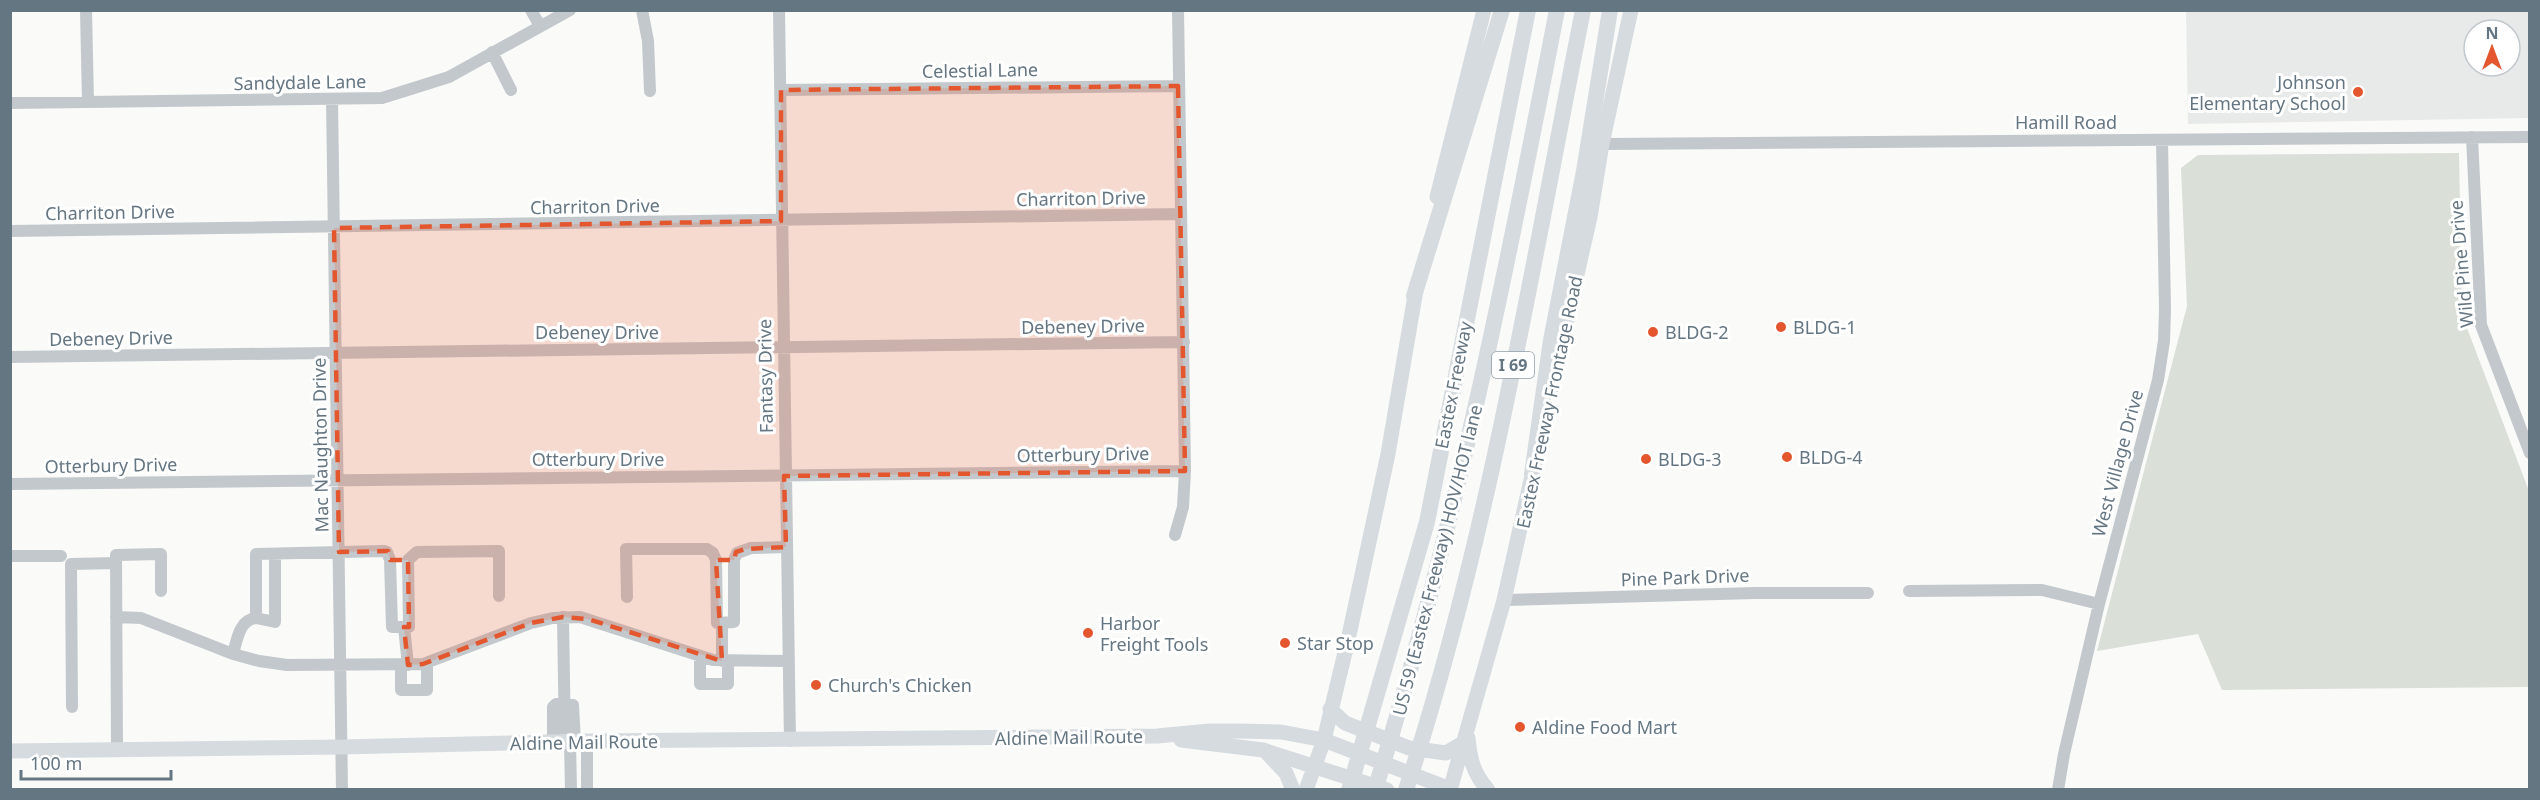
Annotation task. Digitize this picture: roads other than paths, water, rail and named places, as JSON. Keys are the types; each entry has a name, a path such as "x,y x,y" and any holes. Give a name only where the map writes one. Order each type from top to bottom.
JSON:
{"highway":[{"path":"1414,296 1502,10"},
{"name":"Eastex Freeway","path":"1349,789 1427,522 1528,10"},
{"name":"US 59 (Eastex Freeway) HOV/HOT lane","path":"1375,789 1401,706 1434,584 1495,324 1557,10"},
{"name":"I 69","path":"1406,789 1430,717 1487,494 1583,10"},
{"path":"1532,474 1551,340 1584,171 1610,10"}],"main road":[{"path":"1306,789 1324,740 1348,639 1388,454 1414,296 1460,100 1484,10"},
{"name":"Eastex Freeway Frontage Road","path":"1451,789 1504,600 1590,217 1602,144 1630,10"},
{"path":"1330,709 1345,723 1409,748 1446,753 1465,737 1475,774 1488,789"},
{"name":"Aldine Mail Route","path":"10,751 1156,736 1210,731 1281,732 1324,740 1451,789"},
{"name":"Aldine Mail Route","path":"1156,736 1263,750 1387,789"},
{"path":"1263,750 1286,772 1293,789"}],"street":[{"path":"86,10 88,102"},
{"path":"531,10 540,26"},
{"name":"Sandydale Lane","path":"10,103 382,98 448,77 570,10"},
{"path":"642,10 648,41 650,92"},
{"name":"Fantasy Drive","path":"779,10 789,741"},
{"path":"1175,535 1183,507 1185,471 1178,10"},
{"path":"492,52 511,90"},
{"name":"Celestial Lane","path":"781,90 1178,86"},
{"name":"Mac Naughton Drive","path":"332,100 342,789"},
{"name":"Wild Pine Drive","path":"2472,137 2481,325 2529,453"},
{"name":"Hamill Road","path":"1602,144 2529,137"},
{"name":"West Village Drive","path":"2058,789 2099,604 2158,380 2164,341 2162,140"},
{"name":"Charriton Drive","path":"10,231 1181,214"},
{"name":"Debeney Drive","path":"10,357 783,349 1184,342"},
{"name":"Otterbury Drive","path":"10,484 1185,471"},
{"path":"627,597 626,549 702,548 712,553 716,560 717,623 734,622 734,560 737,553 745,549 786,547"},
{"path":"256,618 256,554 384,551 390,560 392,627 409,627 408,560"},
{"path":"390,560 408,560 417,552 499,551 499,596"},
{"path":"117,750 116,555 161,554 161,591"},
{"path":"233,654 244,622 256,618 275,622 275,554"},
{"path":"10,556 61,556"},
{"path":"716,560 734,560"},
{"path":"72,707 71,564 116,563"},
{"path":"1909,591 2042,590 2099,604"},
{"name":"Pine Park Drive","path":"1504,600 1755,593 1868,593"},
{"path":"116,616 141,618 233,654 273,664 405,665 427,663 531,623 563,617 588,619 700,657 725,661 788,661"},
{"path":"563,617 564,704"},
{"path":"700,657 700,684 728,684 722,622"},
{"path":"404,627 405,665 401,690 427,690 427,663"},
{"path":"571,789 570,742 573,705 556,704 553,707 570,742 587,789"}],"place":[{"name":"Johnson Elementary School","path":"2358,92"},
{"name":"BLDG-1","path":"1781,327"},
{"name":"BLDG-2","path":"1653,332"},
{"name":"BLDG-4","path":"1787,457"},
{"name":"BLDG-3","path":"1646,459"},
{"name":"Harbor Freight Tools","path":"1088,633"},
{"name":"Star Stop","path":"1285,643"},
{"name":"Church's Chicken","path":"816,685"},
{"name":"Aldine Food Mart","path":"1520,727"}]}
